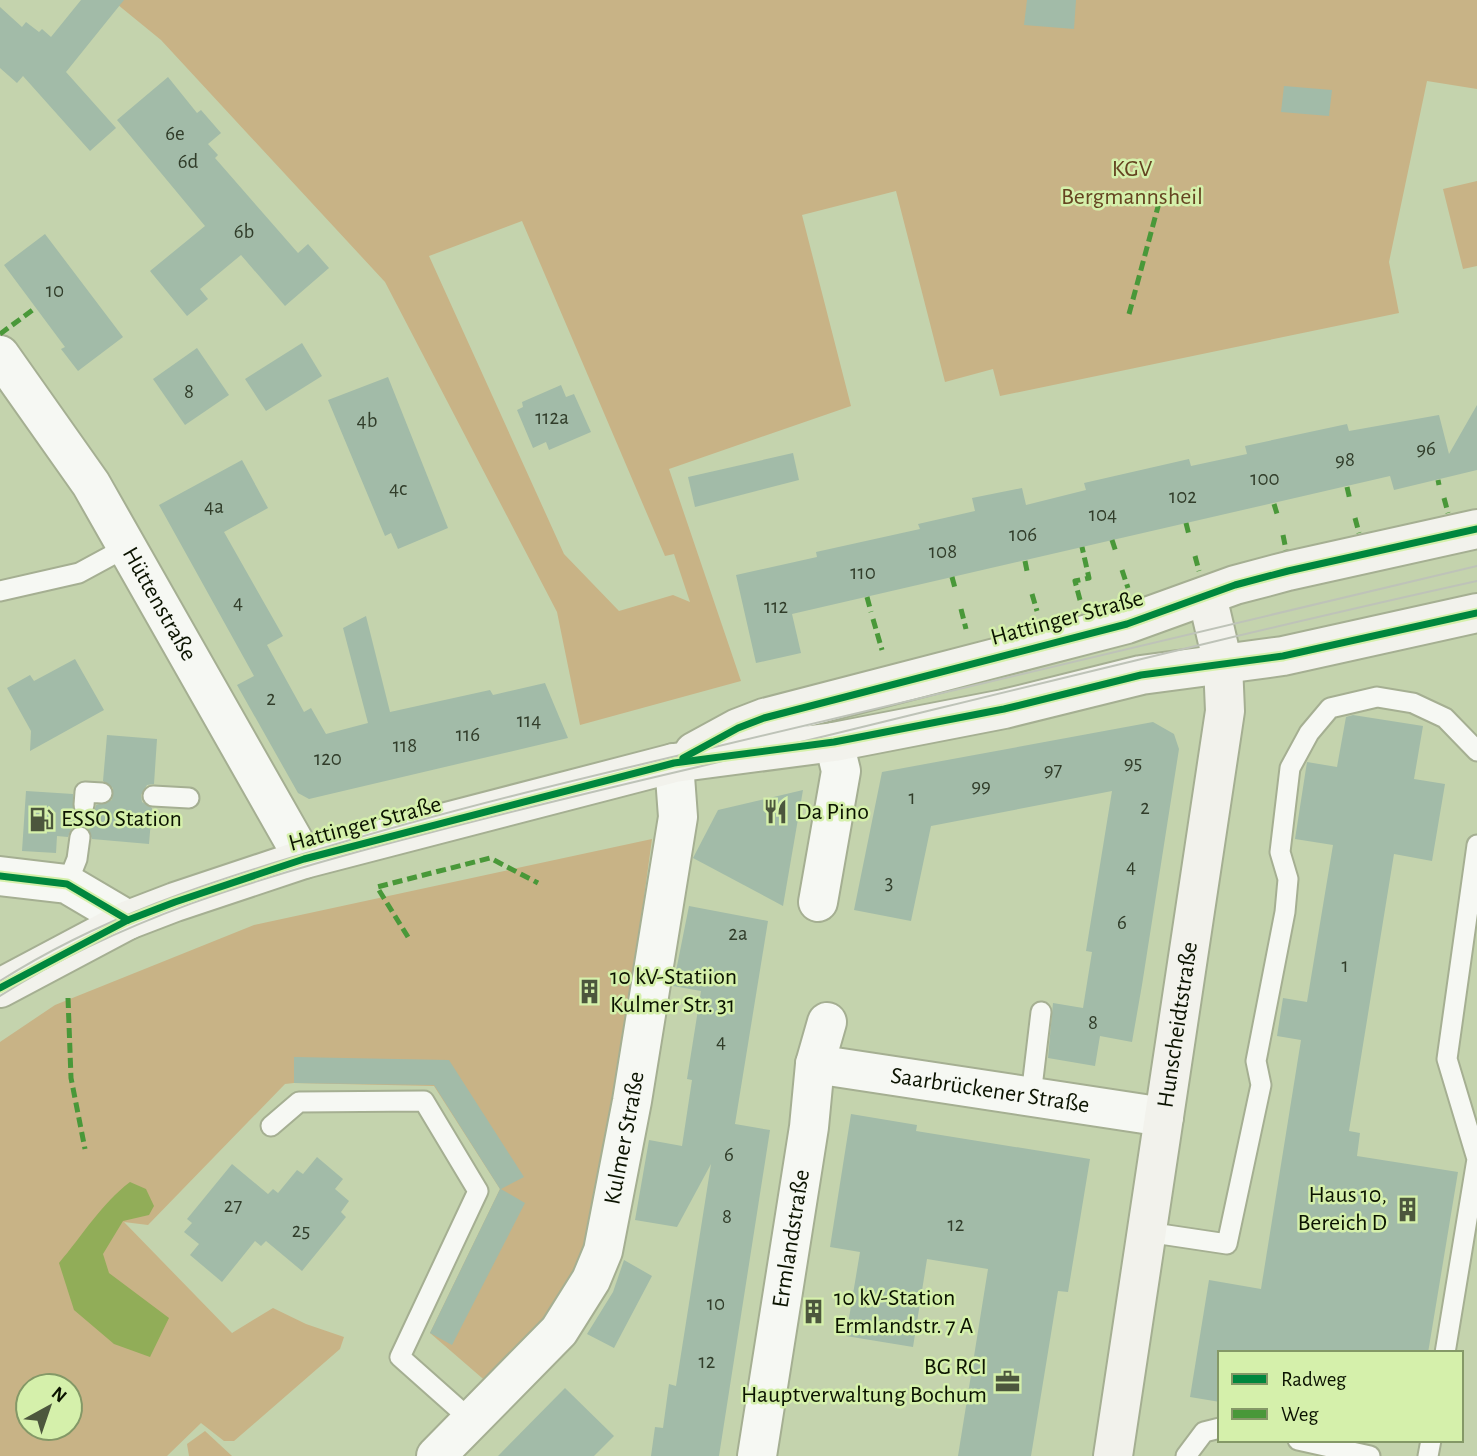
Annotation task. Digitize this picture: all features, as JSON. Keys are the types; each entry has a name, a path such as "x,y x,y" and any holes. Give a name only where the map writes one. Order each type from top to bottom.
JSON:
{"main road":[{"name":"Hattinger Straße","path":"674,763 738,728 823,702 1127,624 1300,568 1477,529"},
{"name":"Hunscheidtstraße","path":"1113,1456 1225,711 1223,664 1208,596"},
{"name":"Hattinger Straße","path":"0,988 128,920 304,859 674,763 834,742 1004,709 1141,675 1368,639 1477,613"},
{"path":"823,702 834,742"}],"street":[{"name":"Hüttenstraße","path":"0,355 91,484 304,859"},
{"path":"818,902 841,771 834,742"},
{"name":"Kulmer Straße","path":"436,1456 559,1331 592,1280 603,1251 634,1088 678,817 674,763"},
{"path":"0,876 67,884 128,920"},
{"name":"Ermlandstraße","path":"757,1456 809,1127 815,1064 827,1022"},
{"name":"Saarbrückener Straße","path":"815,1064 1164,1117"}],"lane":[{"path":"0,591 79,573 127,547"},
{"path":"1147,1232 1227,1244 1261,1084 1256,1061 1285,912 1287,879 1280,852 1290,768 1309,733 1330,708 1377,697 1413,703 1445,718 1477,751"},
{"path":"83,805 85,792 102,793"},
{"path":"153,796 189,798"},
{"path":"67,884 77,859 80,837"},
{"path":"1445,1351 1477,1158 1447,1059 1477,845"},
{"path":"1031,1096 1041,1012"},
{"path":"271,1126 299,1102 424,1101 478,1191 400,1357 472,1421"},
{"path":"1186,1456 1204,1432 1218,1428"},
{"path":"1307,1442 1370,1456"}],"green space":[{"name":"KGV Bergmannsheil","path":"112,0 1477,0 1477,89 1427,81 1389,262 1399,313 1000,396 993,369 945,382 896,191 802,215 851,406 669,469 741,681 580,725 557,612 385,282 161,40","holes":["522,221 665,556 674,554 690,602 673,595 619,611 564,554 429,256"]},
{"path":"1477,181 1477,266 1463,269 1443,189"},
{"path":"652,839 612,1130 592,1242 573,1285 489,1384 430,1333 500,1189 434,1086 285,1084 148,1225 124,1222 232,1333 273,1308 306,1324 344,1337 340,1349 234,1441 224,1441 201,1423 167,1456 0,1456 0,1042 55,1005 254,925"},
{"path":"205,1431 232,1456 189,1456 187,1444"}],"shaded area":[{"path":"130,1182 146,1189 154,1206 149,1215 123,1221 103,1254 109,1273 169,1318 150,1357 114,1344 74,1310 59,1263 101,1210"}],"building":[{"path":"81,0 124,0 66,72 116,128 90,151 23,76 17,83 0,68 0,7 22,27 26,22 39,32 42,29 51,37"},
{"path":"1027,0 1076,0 1074,29 1024,25"},
{"path":"168,77 197,113 201,110 221,133 208,144 218,155 215,158 298,253 308,244 329,268 285,306 241,255 200,289 208,299 187,316 150,271 205,226 117,120"},
{"path":"1284,86 1332,90 1329,116 1281,112"},
{"path":"45,234 123,337 78,371 61,349 65,347 4,265"},
{"path":"302,343 322,376 266,411 245,379"},
{"path":"197,348 229,395 185,425 153,379"},
{"path":"388,377 448,528 398,549 391,533 385,536 328,400"},
{"path":"561,385 566,397 574,394 591,432 549,450 546,442 533,448 517,410 523,407 522,402"},
{"path":"1477,405 1477,470 1394,490 1390,476 792,614 801,653 756,663 736,575 817,557 816,552 920,529 918,524 975,511 972,498 1022,488 1026,505 1086,490 1084,483 1189,459 1191,466 1247,454 1245,446 1347,424 1349,431 1439,415 1449,454"},
{"path":"793,453 799,480 695,507 688,477"},
{"path":"242,460 268,508 224,532 283,636 267,645 304,712 311,708 326,734 368,723 343,628 366,616 390,712 490,690 493,695 545,683 568,738 309,799 298,793 237,685 254,676 159,505"},
{"path":"75,659 104,710 30,751 31,731 7,688 30,675 34,681"},
{"path":"1353,715 1423,726 1414,779 1445,784 1432,861 1394,854 1349,1131 1360,1133 1357,1156 1458,1172 1428,1351 1218,1351 1218,1402 1190,1397 1209,1280 1261,1289 1301,1040 1277,1036 1283,998 1307,1002 1333,845 1295,839 1307,762 1337,767 1346,717"},
{"path":"1153,722 1174,734 1179,749 1142,985 1132,1042 1100,1036 1095,1066 1048,1058 1053,1003 1083,1008 1092,952 1086,951 1112,791 931,826 911,921 854,910 882,772"},
{"path":"107,735 157,739 154,784 147,785 141,795 142,802 152,808 149,844 92,839 88,828 81,825 71,829 68,837 57,836 56,853 22,851 26,791 73,794 73,810 82,817 94,812 96,805 112,800 113,788 103,781"},
{"path":"803,790 783,906 693,858 718,810"},
{"path":"689,906 768,921 735,1124 770,1130 719,1456 651,1456 655,1427 663,1428 669,1384 676,1386 711,1164 677,1227 635,1220 649,1140 682,1146 692,1080 687,1079 701,991 673,986"},
{"path":"294,1057 449,1060 524,1177 501,1189 525,1203 452,1345 430,1333 500,1189 434,1085 294,1083"},
{"path":"851,1114 917,1125 916,1131 1090,1159 1068,1292 1058,1291 1031,1456 958,1456 988,1269 927,1259 913,1347 846,1336 860,1252 830,1247"},
{"path":"317,1157 343,1179 335,1189 349,1201 341,1212 346,1217 302,1271 266,1241 261,1246 255,1241 222,1282 190,1255 199,1244 184,1232 192,1223 187,1219 232,1164 268,1194 273,1189 278,1193 297,1170 303,1174"},
{"path":"624,1260 652,1276 614,1348 587,1334 613,1292"},
{"path":"565,1388 614,1436 594,1456 498,1456"}],"tram line":[{"path":"0,981 76,938 155,904 278,862 415,822 510,796 1477,566"},
{"path":"0,996 46,969 142,923 292,870 548,803 1283,625 1477,581"}],"marked path":[{"path":"1129,314 1159,203"},
{"path":"0,334 34,309"},
{"path":"1438,480 1439,485"},
{"path":"1347,487 1350,500"},
{"path":"1444,498 1448,513"},
{"path":"1274,504 1278,517"},
{"path":"1355,518 1359,533"},
{"path":"1186,523 1189,535"},
{"path":"1283,535 1286,550"},
{"path":"1112,540 1116,552"},
{"path":"1080,600 1075,581 1089,578 1082,547"},
{"path":"1195,556 1199,571"},
{"path":"1025,561 1027,571"},
{"path":"1122,570 1128,588"},
{"path":"952,577 955,588"},
{"path":"1032,594 1037,611"},
{"path":"867,597 871,612"},
{"path":"961,609 966,629"},
{"path":"873,619 882,650"},
{"path":"408,937 377,887 490,858 538,883"},
{"path":"68,998 71,1078 85,1149"}],"cycle path":[{"path":"683,758 738,728 764,718 1127,624 1235,585 1477,529"},
{"path":"0,988 128,920 175,902 304,859 674,763 834,742 1004,709 1141,675 1283,656 1477,613"},
{"path":"0,876 67,884 128,920"}],"place":[{"name":"Da Pino","path":"776,812"},
{"name":"ESSO Station","path":"41,819"},
{"name":"10 kV-Statiion Kulmer Str. 31","path":"590,991"},
{"name":"Haus 10, Bereich D","path":"1407,1209"},
{"name":"10 kV-Station Ermlandstr. 7 A","path":"814,1312"},
{"name":"BG RCI Hauptverwaltung Bochum","path":"1007,1381"}]}
